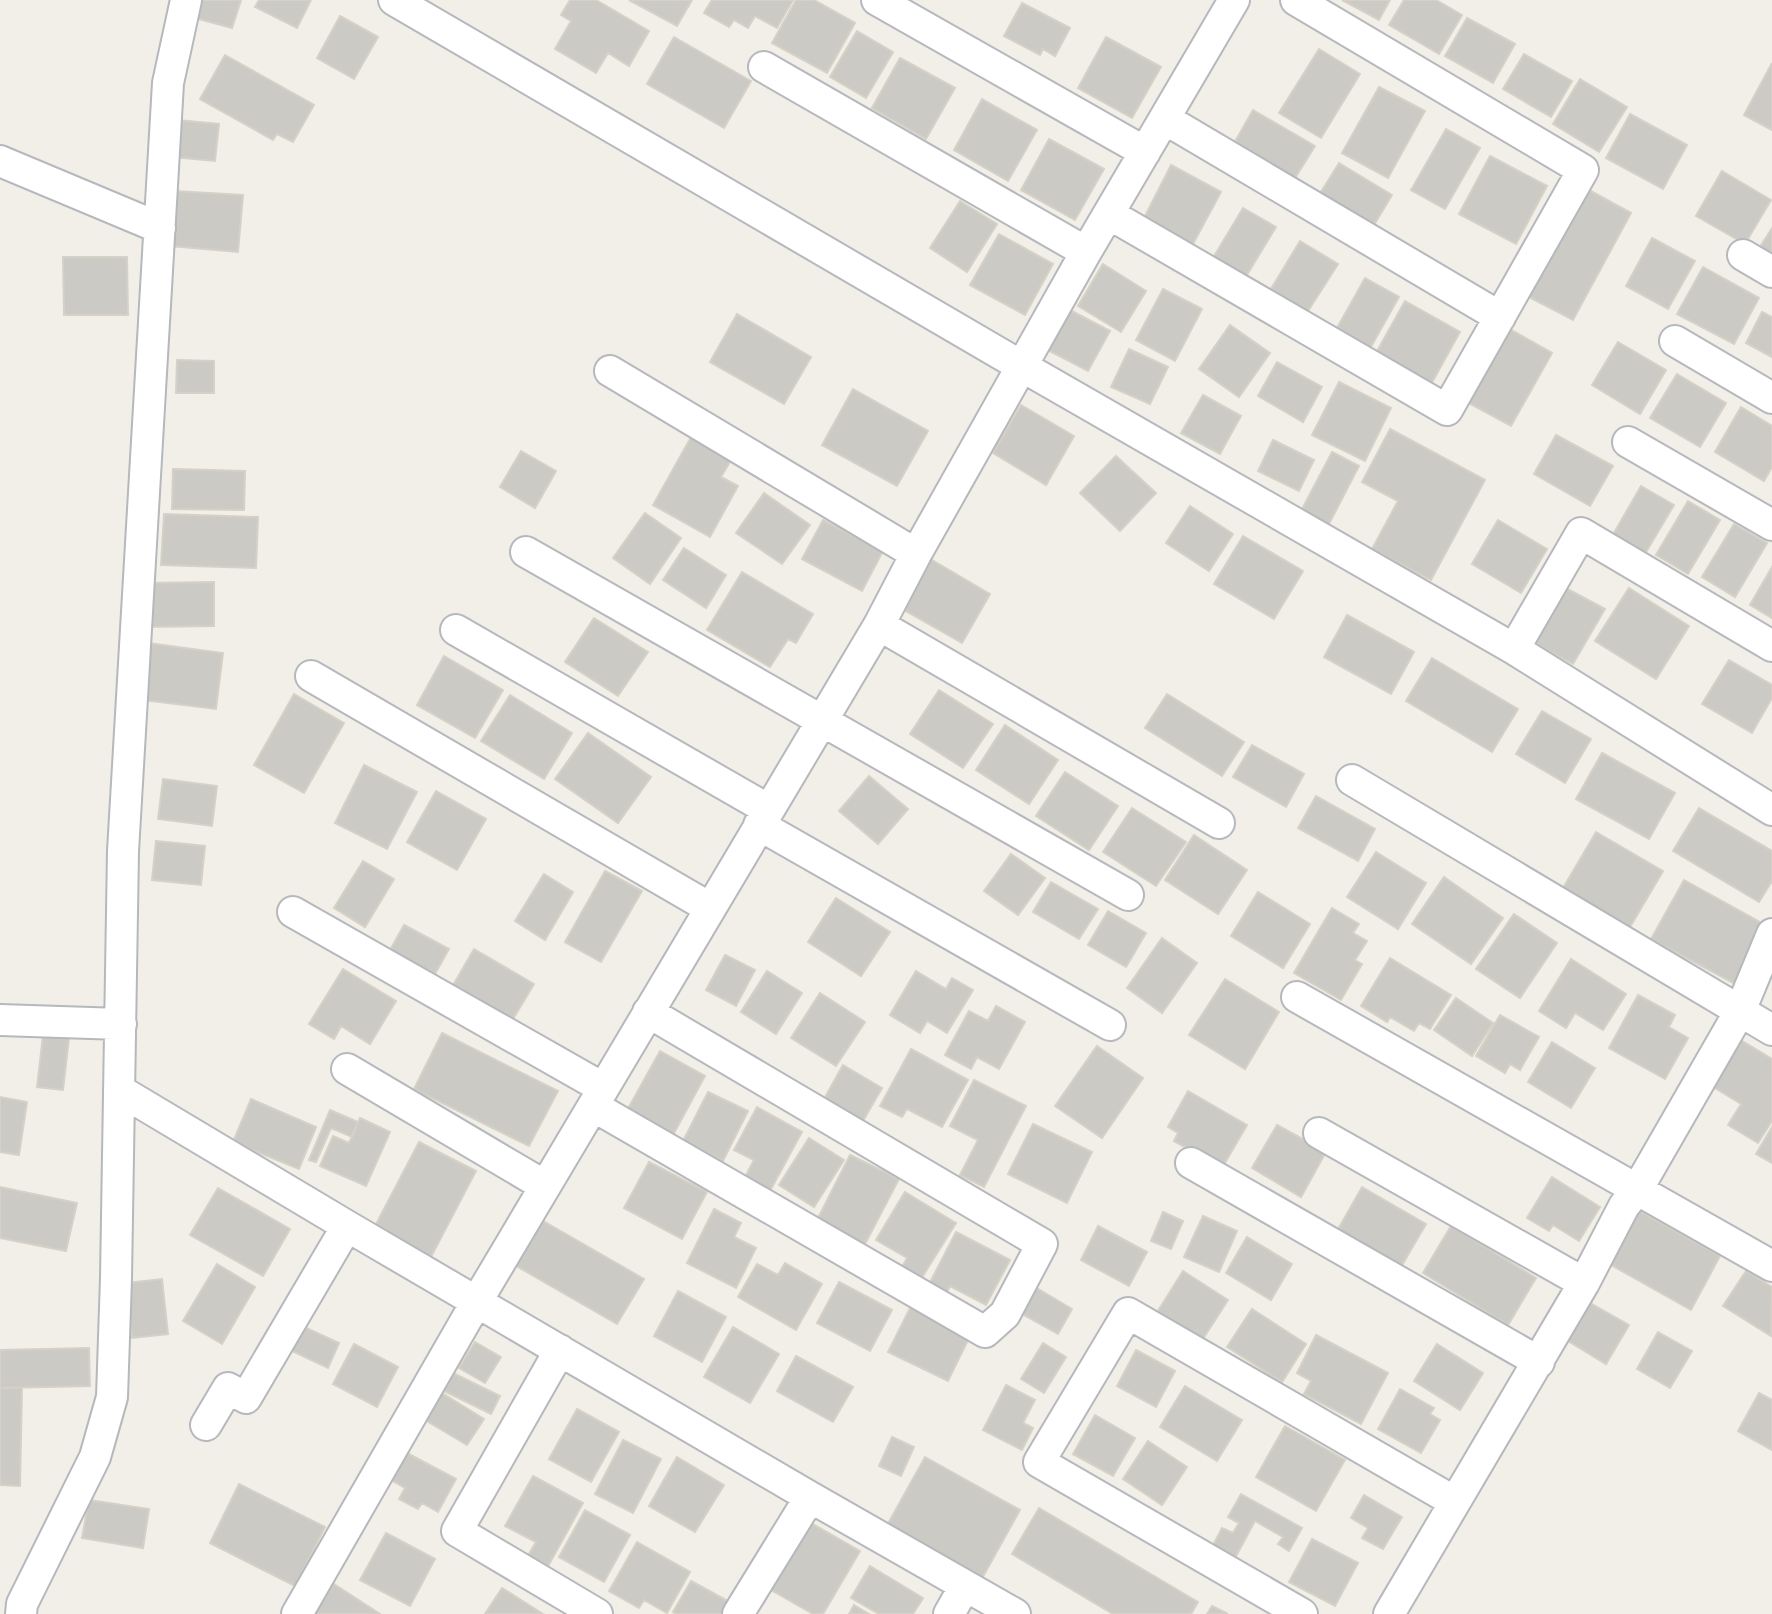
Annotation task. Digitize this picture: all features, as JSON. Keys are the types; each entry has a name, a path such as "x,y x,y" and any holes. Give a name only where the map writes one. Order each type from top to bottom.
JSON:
{"street":[{"path":"21,1614 22,1604 95,1457 112,1397 123,851 168,83 186,0"},
{"path":"877,0 1145,152"},
{"path":"297,1614 477,1301 879,625 1086,252 1234,0"},
{"path":"1109,214 1447,410 1583,170 1296,0"},
{"path":"413,4 1023,367 1514,649 1772,810"},
{"path":"764,67 1086,252"},
{"path":"1165,119 1500,317"},
{"path":"0,161 160,228"},
{"path":"1743,255 1772,272"},
{"path":"1675,341 1772,398"},
{"path":"610,371 916,554"},
{"path":"1628,442 1772,525"},
{"path":"1514,649 1581,533 1772,646"},
{"path":"526,552 1128,895"},
{"path":"879,625 1219,823"},
{"path":"456,630 1110,1025"},
{"path":"311,676 710,908"},
{"path":"1352,780 1772,1030"},
{"path":"293,912 985,1332 1005,1314 1042,1244 648,1012"},
{"path":"1389,1614 1539,1362 1624,1206 1637,1190 1740,1011 1772,934"},
{"path":"1297,997 1772,1266"},
{"path":"0,1020 121,1024"},
{"path":"347,1069 545,1186"},
{"path":"119,1090 810,1497 1015,1614"},
{"path":"1319,1133 1584,1283"},
{"path":"1191,1163 1539,1362"},
{"path":"206,1425 228,1388 246,1398 347,1226"},
{"path":"1302,1614 1039,1462 1128,1313 1455,1502"},
{"path":"560,1350 457,1531 597,1614"},
{"path":"738,1614 810,1497"},
{"path":"949,1614 965,1586"}],"building":[{"path":"200,0 241,0 232,28 195,18"},
{"path":"259,0 311,0 297,28 255,7"},
{"path":"570,0 596,0 649,31 629,66 608,53 596,73 555,49 571,21 561,15"},
{"path":"629,0 692,0 677,26"},
{"path":"712,0 793,0 777,28 755,16 748,28 734,20 729,27 704,13"},
{"path":"796,0 814,0 855,23 827,73 772,43"},
{"path":"1342,0 1390,0 1379,20"},
{"path":"1404,0 1436,0 1462,15 1439,54 1389,25"},
{"path":"1022,3 1070,28 1055,56 1043,49 1040,55 1004,36"},
{"path":"340,16 378,37 354,79 317,58"},
{"path":"1467,18 1515,44 1493,83 1445,56"},
{"path":"857,31 893,52 866,98 830,77"},
{"path":"674,37 751,81 724,128 647,84"},
{"path":"1106,37 1161,67 1132,118 1078,88"},
{"path":"1319,49 1360,74 1321,138 1279,113"},
{"path":"1524,54 1572,81 1551,117 1503,89"},
{"path":"225,55 314,105 293,142 277,134 273,140 200,99"},
{"path":"900,58 955,88 926,139 872,108"},
{"path":"1772,63 1772,130 1744,115"},
{"path":"1580,79 1627,107 1599,152 1553,124"},
{"path":"1379,87 1425,111 1388,178 1342,153"},
{"path":"982,99 1037,130 1008,181 954,150"},
{"path":"1253,110 1315,146 1292,183 1232,147"},
{"path":"1630,114 1687,145 1663,189 1606,158"},
{"path":"177,120 219,124 215,161 173,157"},
{"path":"1446,129 1480,148 1445,209 1411,190"},
{"path":"1049,139 1104,169 1075,220 1021,190"},
{"path":"1490,156 1547,186 1516,244 1459,214"},
{"path":"1339,163 1392,195 1369,233 1316,200"},
{"path":"1171,165 1221,192 1192,246 1143,220"},
{"path":"1722,171 1771,200 1745,244 1696,216"},
{"path":"1587,189 1631,213 1573,320 1529,297"},
{"path":"174,191 243,195 238,252 170,246"},
{"path":"960,201 997,224 967,272 930,248"},
{"path":"1243,208 1276,227 1242,283 1210,263"},
{"path":"1772,228 1772,254 1760,247"},
{"path":"999,234 1053,264 1025,315 970,285"},
{"path":"1652,238 1695,261 1668,309 1626,286"},
{"path":"1300,241 1338,264 1303,319 1266,297"},
{"path":"63,257 127,257 128,315 64,315"},
{"path":"1103,264 1146,291 1121,332 1078,306"},
{"path":"1703,267 1759,298 1734,344 1677,314"},
{"path":"1365,278 1399,297 1367,354 1333,335"},
{"path":"1163,289 1202,309 1175,361 1136,340"},
{"path":"1405,301 1460,332 1428,390 1372,360"},
{"path":"1066,308 1110,331 1088,371 1044,348"},
{"path":"1762,312 1772,317 1772,357 1746,343"},
{"path":"737,314 811,357 784,404 710,362"},
{"path":"1230,325 1270,353 1239,397 1199,369"},
{"path":"1508,328 1552,353 1511,426 1467,402"},
{"path":"1618,342 1666,370 1640,414 1592,385"},
{"path":"1129,349 1168,367 1150,404 1111,387"},
{"path":"177,360 214,361 214,393 176,393"},
{"path":"1277,362 1322,387 1303,422 1258,396"},
{"path":"1677,374 1726,403 1700,447 1650,418"},
{"path":"1339,382 1391,408 1365,461 1312,435"},
{"path":"853,389 928,431 897,486 822,445"},
{"path":"1203,395 1241,416 1220,454 1181,433"},
{"path":"1021,405 1074,436 1046,485 993,453"},
{"path":"1741,407 1772,426 1772,467 1764,481 1715,452"},
{"path":"1390,429 1485,480 1431,580 1372,549 1398,501 1362,482"},
{"path":"1556,435 1613,466 1590,506 1534,474"},
{"path":"691,437 731,460 721,477 738,486 710,537 653,505"},
{"path":"1273,440 1314,460 1299,491 1258,471"},
{"path":"521,451 556,471 535,508 500,487"},
{"path":"1332,452 1359,466 1328,526 1301,511"},
{"path":"1116,456 1156,493 1120,531 1080,493"},
{"path":"173,469 245,471 244,510 172,509"},
{"path":"1641,486 1674,505 1642,559 1610,540"},
{"path":"764,493 810,525 782,564 736,533"},
{"path":"1688,501 1720,520 1688,574 1656,555"},
{"path":"1190,506 1233,534 1209,571 1166,543"},
{"path":"645,513 681,538 650,584 613,558"},
{"path":"164,514 258,517 256,568 161,565"},
{"path":"823,520 883,551 862,591 802,559"},
{"path":"1498,520 1547,549 1521,593 1472,564"},
{"path":"1734,524 1767,543 1735,597 1702,577"},
{"path":"1243,536 1303,571 1274,619 1214,584"},
{"path":"684,548 726,575 706,608 663,580"},
{"path":"927,557 990,594 962,643 899,607"},
{"path":"1772,567 1772,618 1750,605"},
{"path":"742,572 813,614 796,643 788,639 770,667 707,630"},
{"path":"214,582 214,626 145,627 144,583"},
{"path":"1560,585 1605,609 1573,664 1530,640"},
{"path":"1629,588 1689,626 1656,679 1595,641"},
{"path":"1347,615 1414,652 1391,694 1324,657"},
{"path":"594,618 648,652 618,696 565,662"},
{"path":"148,643 223,653 216,709 142,700"},
{"path":"444,656 503,690 475,738 417,705"},
{"path":"1432,658 1518,709 1492,752 1406,701"},
{"path":"1729,660 1772,685 1772,698 1752,733 1702,704"},
{"path":"939,690 993,724 963,768 910,734"},
{"path":"294,694 344,723 304,793 254,765"},
{"path":"1167,694 1244,742 1222,776 1145,728"},
{"path":"510,695 572,733 544,779 481,741"},
{"path":"1542,711 1591,739 1565,783 1516,754"},
{"path":"1005,725 1058,760 1029,804 976,770"},
{"path":"588,733 651,777 618,823 555,779"},
{"path":"1252,745 1304,774 1286,807 1233,777"},
{"path":"1602,753 1675,793 1649,839 1576,799"},
{"path":"364,765 417,792 387,849 335,823"},
{"path":"1065,772 1118,806 1089,850 1036,816"},
{"path":"869,776 908,809 878,844 839,811"},
{"path":"163,779 217,786 212,826 158,819"},
{"path":"436,791 486,819 457,870 407,842"},
{"path":"1316,796 1375,829 1358,861 1298,828"},
{"path":"1132,808 1186,842 1156,886 1103,852"},
{"path":"1699,808 1772,851 1772,881 1759,902 1673,851"},
{"path":"1596,832 1663,871 1626,934 1559,895"},
{"path":"1194,835 1247,870 1218,914 1165,880"},
{"path":"156,841 205,846 201,885 152,880"},
{"path":"1376,852 1426,883 1398,929 1347,897"},
{"path":"1011,854 1045,878 1018,915 984,891"},
{"path":"363,861 394,879 365,927 334,908"},
{"path":"605,871 642,891 601,962 565,942"},
{"path":"544,874 573,892 545,940 515,921"},
{"path":"1444,877 1503,918 1471,964 1412,924"},
{"path":"1684,880 1767,926 1735,984 1651,939"},
{"path":"1051,882 1098,909 1079,939 1033,912"},
{"path":"1258,892 1310,924 1283,968 1231,936"},
{"path":"836,898 890,932 861,976 808,942"},
{"path":"1332,908 1359,924 1353,933 1367,941 1355,960 1362,964 1341,1000 1294,973"},
{"path":"1108,911 1146,933 1126,967 1088,945"},
{"path":"1514,914 1557,943 1520,998 1476,969"},
{"path":"404,925 449,949 435,974 390,950"},
{"path":"1162,938 1197,963 1162,1013 1127,988"},
{"path":"474,949 534,984 507,1029 448,994"},
{"path":"725,955 755,970 736,1006 706,990"},
{"path":"1390,958 1451,995 1430,1029 1419,1023 1414,1031 1390,1017 1387,1022 1361,1006"},
{"path":"1571,959 1626,994 1603,1030 1575,1013 1566,1028 1539,1011"},
{"path":"343,969 396,1001 370,1044 341,1026 334,1039 309,1024"},
{"path":"767,971 802,993 776,1034 741,1012"},
{"path":"916,971 946,989 952,978 973,990 947,1033 927,1021 920,1033 890,1015"},
{"path":"1225,979 1279,1012 1245,1069 1189,1035"},
{"path":"820,993 865,1022 836,1066 791,1038"},
{"path":"1638,995 1675,1015 1669,1027 1688,1038 1665,1079 1609,1048"},
{"path":"1456,998 1493,1023 1472,1056 1434,1030"},
{"path":"996,1006 1025,1022 999,1069 977,1057 971,1069 945,1055 969,1011 988,1021"},
{"path":"1500,1015 1539,1037 1520,1070 1510,1064 1505,1073 1476,1056"},
{"path":"442,1033 558,1091 529,1146 414,1089"},
{"path":"43,1035 69,1038 63,1090 37,1087"},
{"path":"1739,1039 1772,1059 1772,1121 1758,1143 1728,1125 1741,1104 1710,1085"},
{"path":"1552,1042 1595,1068 1571,1108 1528,1082"},
{"path":"1097,1046 1143,1078 1102,1138 1055,1106"},
{"path":"911,1049 968,1080 942,1127 907,1109 902,1117 880,1106"},
{"path":"660,1051 705,1076 671,1139 625,1114"},
{"path":"843,1065 882,1088 863,1121 824,1099"},
{"path":"974,1080 1026,1106 984,1187 960,1175 978,1140 950,1126"},
{"path":"1188,1091 1247,1125 1222,1168 1174,1141 1178,1133 1168,1127"},
{"path":"708,1092 748,1111 723,1161 683,1141"},
{"path":"0,1097 27,1102 19,1155 0,1152"},
{"path":"251,1099 316,1127 299,1169 233,1142"},
{"path":"757,1107 802,1132 770,1191 745,1177 754,1160 734,1150"},
{"path":"330,1110 358,1122 352,1137 331,1128 316,1162 309,1160"},
{"path":"360,1118 390,1132 366,1186 320,1166 333,1136 349,1143"},
{"path":"1033,1124 1092,1152 1067,1203 1008,1174"},
{"path":"1277,1125 1326,1152 1301,1197 1252,1168"},
{"path":"1772,1127 1772,1163 1756,1154"},
{"path":"809,1138 844,1160 814,1207 779,1185"},
{"path":"419,1142 476,1171 431,1257 374,1228"},
{"path":"850,1155 899,1179 863,1248 815,1224"},
{"path":"649,1162 707,1192 682,1239 624,1208"},
{"path":"1552,1177 1600,1207 1579,1241 1553,1225 1549,1231 1527,1218"},
{"path":"0,1187 77,1203 66,1251 0,1238"},
{"path":"1362,1187 1426,1224 1401,1267 1337,1231"},
{"path":"218,1188 290,1229 263,1276 190,1235"},
{"path":"905,1192 956,1223 921,1279 902,1267 907,1258 876,1240"},
{"path":"1634,1208 1720,1256 1691,1310 1604,1261"},
{"path":"714,1209 741,1223 734,1237 756,1248 736,1288 687,1263"},
{"path":"1163,1212 1183,1221 1171,1249 1151,1241"},
{"path":"1203,1216 1237,1231 1219,1272 1184,1257"},
{"path":"538,1218 644,1279 617,1324 511,1263"},
{"path":"1098,1226 1147,1252 1129,1286 1081,1260"},
{"path":"1451,1226 1536,1278 1508,1325 1423,1273"},
{"path":"956,1232 1010,1260 986,1305 950,1286 941,1304 924,1294"},
{"path":"1247,1237 1292,1264 1271,1300 1226,1273"},
{"path":"785,1263 822,1284 796,1330 738,1297 757,1264 778,1275"},
{"path":"217,1264 255,1287 222,1344 183,1321"},
{"path":"1183,1271 1228,1300 1203,1339 1158,1311"},
{"path":"1746,1271 1772,1287 1771,1336 1723,1306"},
{"path":"162,1279 168,1334 132,1338 127,1283"},
{"path":"839,1282 892,1310 870,1351 817,1323"},
{"path":"1030,1284 1072,1309 1058,1334 1015,1310"},
{"path":"678,1291 726,1317 702,1362 654,1336"},
{"path":"1585,1300 1629,1325 1606,1364 1563,1338"},
{"path":"911,1306 970,1336 948,1381 888,1352"},
{"path":"1252,1309 1306,1344 1282,1382 1227,1347"},
{"path":"304,1327 339,1343 328,1368 292,1351"},
{"path":"733,1327 779,1354 750,1403 704,1377"},
{"path":"1658,1332 1692,1351 1670,1388 1637,1369"},
{"path":"1316,1335 1388,1373 1361,1424 1304,1394 1311,1381 1297,1373"},
{"path":"475,1342 501,1357 485,1383 459,1368"},
{"path":"1043,1343 1066,1357 1044,1393 1021,1379"},
{"path":"354,1344 398,1367 377,1407 333,1384"},
{"path":"1437,1344 1483,1373 1460,1410 1414,1381"},
{"path":"89,1348 90,1386 0,1388 0,1350"},
{"path":"1136,1350 1175,1371 1156,1407 1117,1386"},
{"path":"796,1356 853,1387 833,1422 777,1391"},
{"path":"453,1373 500,1396 491,1414 444,1391"},
{"path":"1006,1385 1035,1400 1023,1423 1033,1428 1022,1450 983,1430"},
{"path":"1185,1386 1242,1420 1217,1461 1160,1427"},
{"path":"0,1388 22,1388 20,1486 0,1485"},
{"path":"1400,1389 1434,1408 1430,1414 1440,1420 1421,1453 1378,1429"},
{"path":"442,1393 484,1419 467,1445 425,1420"},
{"path":"1759,1393 1772,1400 1772,1450 1738,1431"},
{"path":"577,1409 619,1432 591,1482 549,1459"},
{"path":"1095,1415 1135,1438 1113,1476 1073,1454"},
{"path":"1285,1426 1345,1460 1316,1511 1256,1477"},
{"path":"892,1437 914,1447 901,1476 879,1466"},
{"path":"623,1440 661,1459 633,1513 595,1494"},
{"path":"1148,1441 1187,1467 1162,1505 1123,1479"},
{"path":"405,1452 456,1479 438,1512 422,1503 418,1509 399,1499 405,1488 391,1480"},
{"path":"677,1457 724,1485 695,1532 649,1506"},
{"path":"925,1457 1020,1510 980,1582 885,1529"},
{"path":"533,1476 583,1503 546,1570 526,1559 536,1542 505,1526"},
{"path":"239,1484 325,1527 295,1586 210,1543"},
{"path":"1241,1494 1302,1528 1289,1551 1278,1544 1283,1537 1255,1521 1235,1558 1213,1545 1222,1528 1233,1533 1239,1523 1228,1517"},
{"path":"1364,1495 1402,1517 1383,1549 1362,1538 1368,1528 1351,1518"},
{"path":"89,1500 149,1509 143,1548 82,1538"},
{"path":"1039,1508 1198,1602 1191,1614 1113,1614 1012,1554"},
{"path":"585,1510 630,1535 604,1582 559,1557"},
{"path":"804,1519 860,1551 823,1614 813,1614 764,1586"},
{"path":"386,1533 435,1559 410,1606 360,1580"},
{"path":"1312,1539 1358,1563 1335,1606 1289,1582"},
{"path":"637,1542 690,1572 667,1613 644,1600 639,1608 609,1591"},
{"path":"870,1566 923,1598 913,1614 879,1614 851,1598"},
{"path":"691,1581 735,1605 730,1614 673,1612"},
{"path":"334,1584 380,1614 314,1614"},
{"path":"502,1588 543,1614 485,1614"},
{"path":"854,1605 869,1614 849,1614"},
{"path":"1212,1606 1228,1614 1207,1614"}]}
